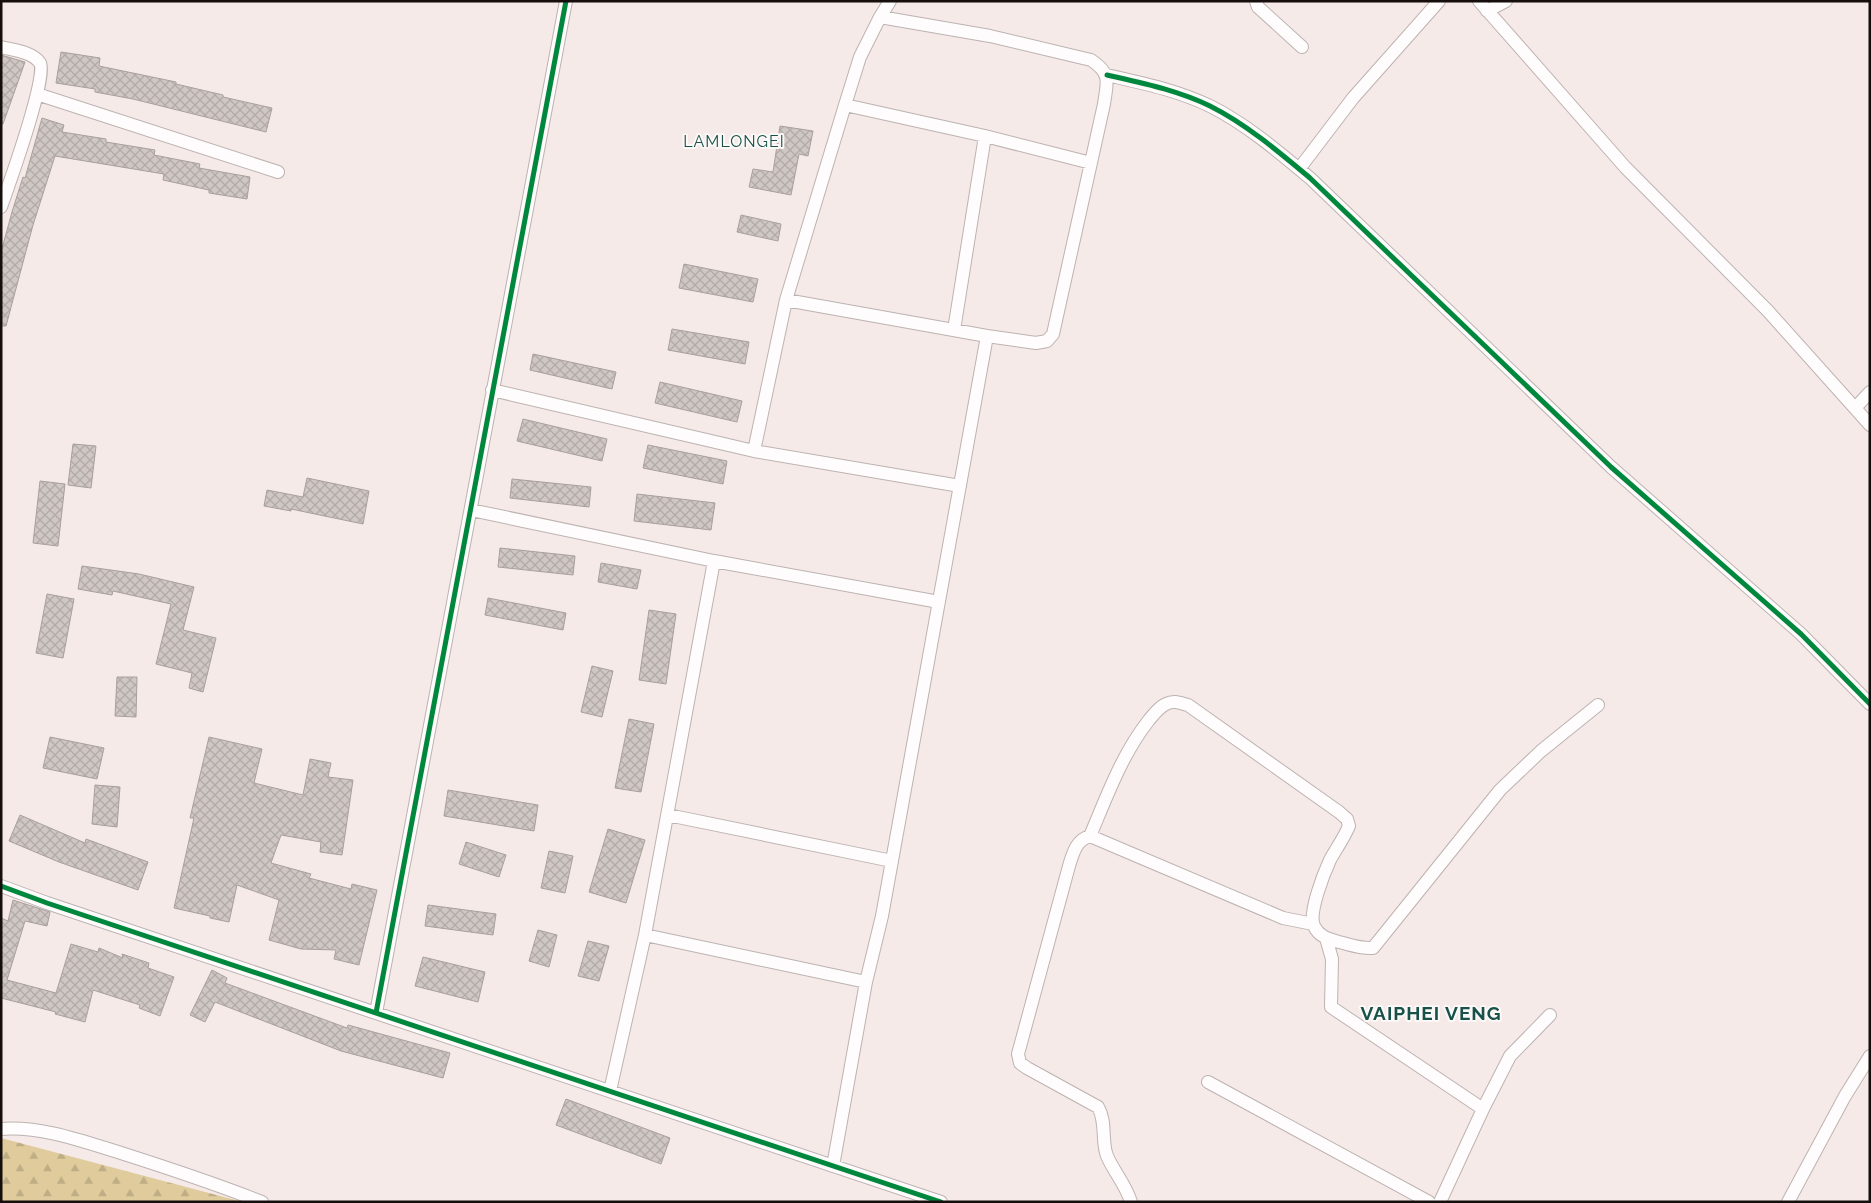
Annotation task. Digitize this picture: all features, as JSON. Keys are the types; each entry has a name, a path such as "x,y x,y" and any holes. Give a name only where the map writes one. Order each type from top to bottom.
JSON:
{"street":[{"path":"376,1013 566,1"},
{"path":"754,451 786,300 860,57 890,1"},
{"path":"1256,1 1258,6 1302,47"},
{"path":"1299,169 1353,98 1439,1"},
{"path":"1506,1 1483,6 1625,167 1768,311 1870,425"},
{"path":"786,300 1036,343 1047,341 1053,334 1092,163 1104,104 1107,75 1102,67 1092,60 990,36 880,17"},
{"path":"1,47 31,56 40,63 42,73 1,207"},
{"path":"1107,75 1164,88 1210,106 1247,129 1299,169 1610,467 1801,634 1870,704"},
{"path":"37,94 278,172"},
{"path":"845,105 985,136 1092,163"},
{"path":"954,330 985,136"},
{"path":"833,1166 866,982 882,916 987,336"},
{"path":"492,390 754,451 960,486"},
{"path":"1855,408 1870,392"},
{"path":"471,510 714,561 939,602"},
{"path":"610,1091 645,935 714,561"},
{"path":"1090,836 1126,752 1136,736 1165,704 1176,701 1188,706 1339,812 1349,822 1348,830 1329,862 1324,875 1313,910 1313,924 1317,931 1326,938 1365,948 1373,948 1500,790 1541,751 1598,705"},
{"path":"668,815 892,861"},
{"path":"1131,1202 1128,1191 1106,1155 1103,1115 1098,1107 1027,1068 1020,1063 1018,1054 1069,866 1078,843 1082,838 1090,836 1283,918 1313,924"},
{"path":"1,886 942,1202"},
{"path":"645,935 866,982"},
{"path":"1326,938 1332,959 1331,1007 1483,1109"},
{"path":"1440,1202 1510,1056 1550,1015"},
{"path":"1788,1202 1845,1096 1870,1056"},
{"path":"1208,1082 1429,1202"},
{"path":"1,1129 38,1131 80,1141 146,1161 262,1202"}],"green space":[{"path":"1,1138 243,1202 1,1202"}],"building":[{"path":"61,52 100,58 99,66 176,82 176,84 223,95 223,97 272,108 266,132 133,99 95,92 95,89 56,83"},
{"path":"1,55 25,62 3,124 1,124"},
{"path":"42,118 64,125 62,132 155,150 154,155 200,164 199,168 250,177 247,199 209,193 209,190 163,180 164,174 55,156 33,225 6,326 1,326 1,252"},
{"path":"780,126 813,131 808,156 799,154 791,195 749,187 753,169 773,172"},
{"path":"741,215 781,224 778,241 737,232"},
{"path":"684,264 758,279 753,302 679,288"},
{"path":"672,329 749,342 745,364 668,350"},
{"path":"533,354 616,372 612,389 530,370"},
{"path":"660,382 742,401 737,422 655,403"},
{"path":"523,419 607,439 602,461 517,441"},
{"path":"73,444 96,446 91,488 68,485"},
{"path":"648,445 727,461 723,484 643,468"},
{"path":"307,478 369,491 363,524 291,509 291,511 264,506 267,490 303,497"},
{"path":"512,479 591,487 589,507 510,498"},
{"path":"40,481 65,484 58,546 33,543"},
{"path":"637,494 715,503 711,530 634,521"},
{"path":"500,548 575,556 573,575 498,567"},
{"path":"601,563 641,570 637,589 598,582"},
{"path":"82,566 139,574 194,587 183,630 216,638 203,692 189,688 192,673 156,664 171,604 113,591 112,595 78,589"},
{"path":"47,594 74,599 63,658 36,653"},
{"path":"488,598 566,613 563,630 485,615"},
{"path":"649,610 676,614 666,684 639,680"},
{"path":"592,666 613,671 602,717 581,712"},
{"path":"117,677 137,677 136,717 115,716"},
{"path":"629,719 654,724 641,792 615,788"},
{"path":"50,737 104,748 97,779 43,768"},
{"path":"209,737 262,749 254,783 303,795 310,759 331,763 328,777 353,780 342,855 320,852 321,842 281,835 271,863 311,874 309,878 351,889 352,884 377,890 359,965 334,959 336,950 301,949 269,940 279,900 237,885 229,922 174,908 194,818 190,818"},
{"path":"95,785 120,787 117,827 92,824"},
{"path":"448,790 538,805 534,831 444,816"},
{"path":"20,815 85,843 86,839 148,862 138,890 59,862 9,841"},
{"path":"608,829 645,840 626,903 589,892"},
{"path":"466,842 506,855 499,877 459,864"},
{"path":"549,851 573,856 565,893 541,888"},
{"path":"13,900 50,912 47,926 25,921 7,980 56,993 71,944 98,952 99,948 123,958 122,954 149,963 148,968 174,977 160,1016 139,1008 140,1005 93,990 85,1022 55,1014 56,1012 1,998 1,918 8,921"},
{"path":"428,905 496,914 493,935 425,926"},
{"path":"538,930 557,935 549,967 529,961"},
{"path":"588,941 609,946 599,981 578,976"},
{"path":"423,957 485,972 478,1002 415,986"},
{"path":"212,970 227,978 225,983 347,1028 348,1025 450,1053 443,1078 341,1051 215,1002 205,1022 190,1015"},
{"path":"566,1099 670,1138 661,1164 556,1125"}],"cycle path":[{"path":"376,1013 566,1"},
{"path":"1107,75 1172,91 1198,100 1249,130 1286,158 1310,178 1611,467 1801,634 1870,704"},
{"path":"1,886 941,1202"}],"district":[{"name":"LAMLONGEI","path":"734,141"},
{"name":"VAIPHEI VENG","path":"1431,1013"}]}
